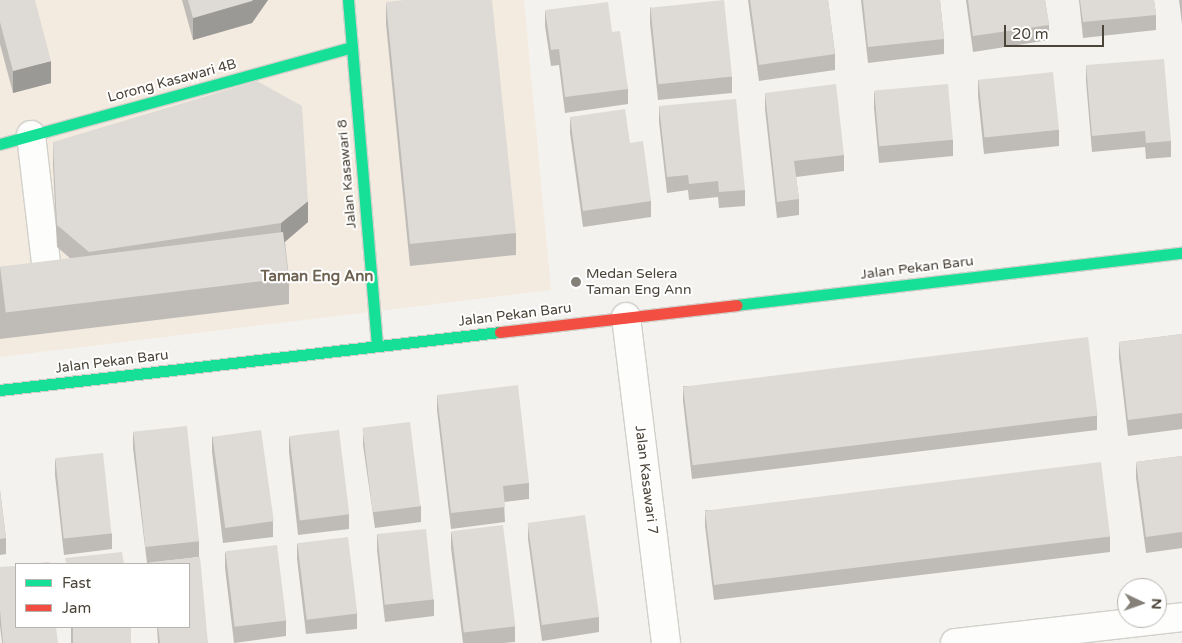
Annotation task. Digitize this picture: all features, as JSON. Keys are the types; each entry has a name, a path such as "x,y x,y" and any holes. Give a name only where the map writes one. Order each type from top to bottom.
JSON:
{"street":[{"name":"Jalan Kasawari 8","path":"348,0 377,346"},
{"name":"Lorong Kasawari 4B","path":"0,144 352,47"},
{"path":"31,135 48,280"},
{"name":"Jalan Pekan Baru","path":"0,390 1182,253"},
{"name":"Jalan Kasawari 7","path":"626,317 666,643"},
{"path":"954,643 997,641 1182,617"}],"shaded area":[{"path":"0,0 524,0 551,290 0,357"}],"building":[{"path":"0,0 35,0 51,61 13,71 0,22"},
{"path":"188,0 253,0 193,18"},
{"path":"404,0 492,0 516,233 410,244 386,2"},
{"path":"724,0 732,77 658,84 650,8"},
{"path":"750,0 828,0 835,54 759,65"},
{"path":"863,0 940,0 944,39 868,47"},
{"path":"968,0 1045,0 1049,25 973,36"},
{"path":"1080,0 1154,0 1156,15 1083,22"},
{"path":"608,2 612,32 620,31 628,89 565,97 559,49 551,50 545,10"},
{"path":"1164,59 1171,141 1146,143 1145,131 1092,136 1086,65"},
{"path":"1053,72 1059,130 984,138 978,80"},
{"path":"257,81 302,106 308,201 281,223 89,252 57,225 53,142"},
{"path":"836,84 844,155 794,161 799,199 777,202 765,93"},
{"path":"948,84 953,140 879,146 874,90"},
{"path":"736,99 745,190 719,192 718,181 689,184 688,175 667,177 659,106"},
{"path":"625,109 630,143 643,141 651,201 583,211 570,117"},
{"path":"283,232 289,278 6,312 0,267"},
{"path":"1182,334 1182,413 1128,420 1119,342"},
{"path":"1088,337 1098,415 693,465 683,387"},
{"path":"518,385 529,483 503,486 505,507 451,513 437,395"},
{"path":"410,422 420,506 373,512 362,428"},
{"path":"187,426 199,541 145,547 133,432"},
{"path":"261,430 274,521 225,528 212,437"},
{"path":"339,430 349,514 300,520 289,436"},
{"path":"103,453 111,534 64,539 55,458"},
{"path":"1182,456 1182,532 1146,537 1136,462"},
{"path":"1101,462 1110,536 714,585 705,511"},
{"path":"0,490 6,538 0,539"},
{"path":"585,515 599,617 542,625 528,523"},
{"path":"503,525 515,626 464,633 451,531"},
{"path":"426,529 433,600 385,605 377,534"},
{"path":"348,537 357,613 307,620 297,543"},
{"path":"277,545 286,620 235,627 225,551"},
{"path":"122,552 124,563 66,563 65,558"},
{"path":"200,557 208,643 160,643 158,628 190,628 190,563 152,562"},
{"path":"15,566 15,628 56,628 58,643 3,643 0,610 0,567"},
{"path":"73,628 131,628 131,643 73,643"}],"traffic: fast":[{"path":"348,0 377,346"},
{"path":"0,144 352,47"},
{"path":"736,305 1182,253"},
{"path":"0,390 500,332"}],"traffic: jam":[{"path":"500,332 736,305"}],"place":[{"name":"Medan Selera Taman Eng Ann","path":"576,282"}],"district":[{"name":"Taman Eng Ann","path":"317,277"}]}
